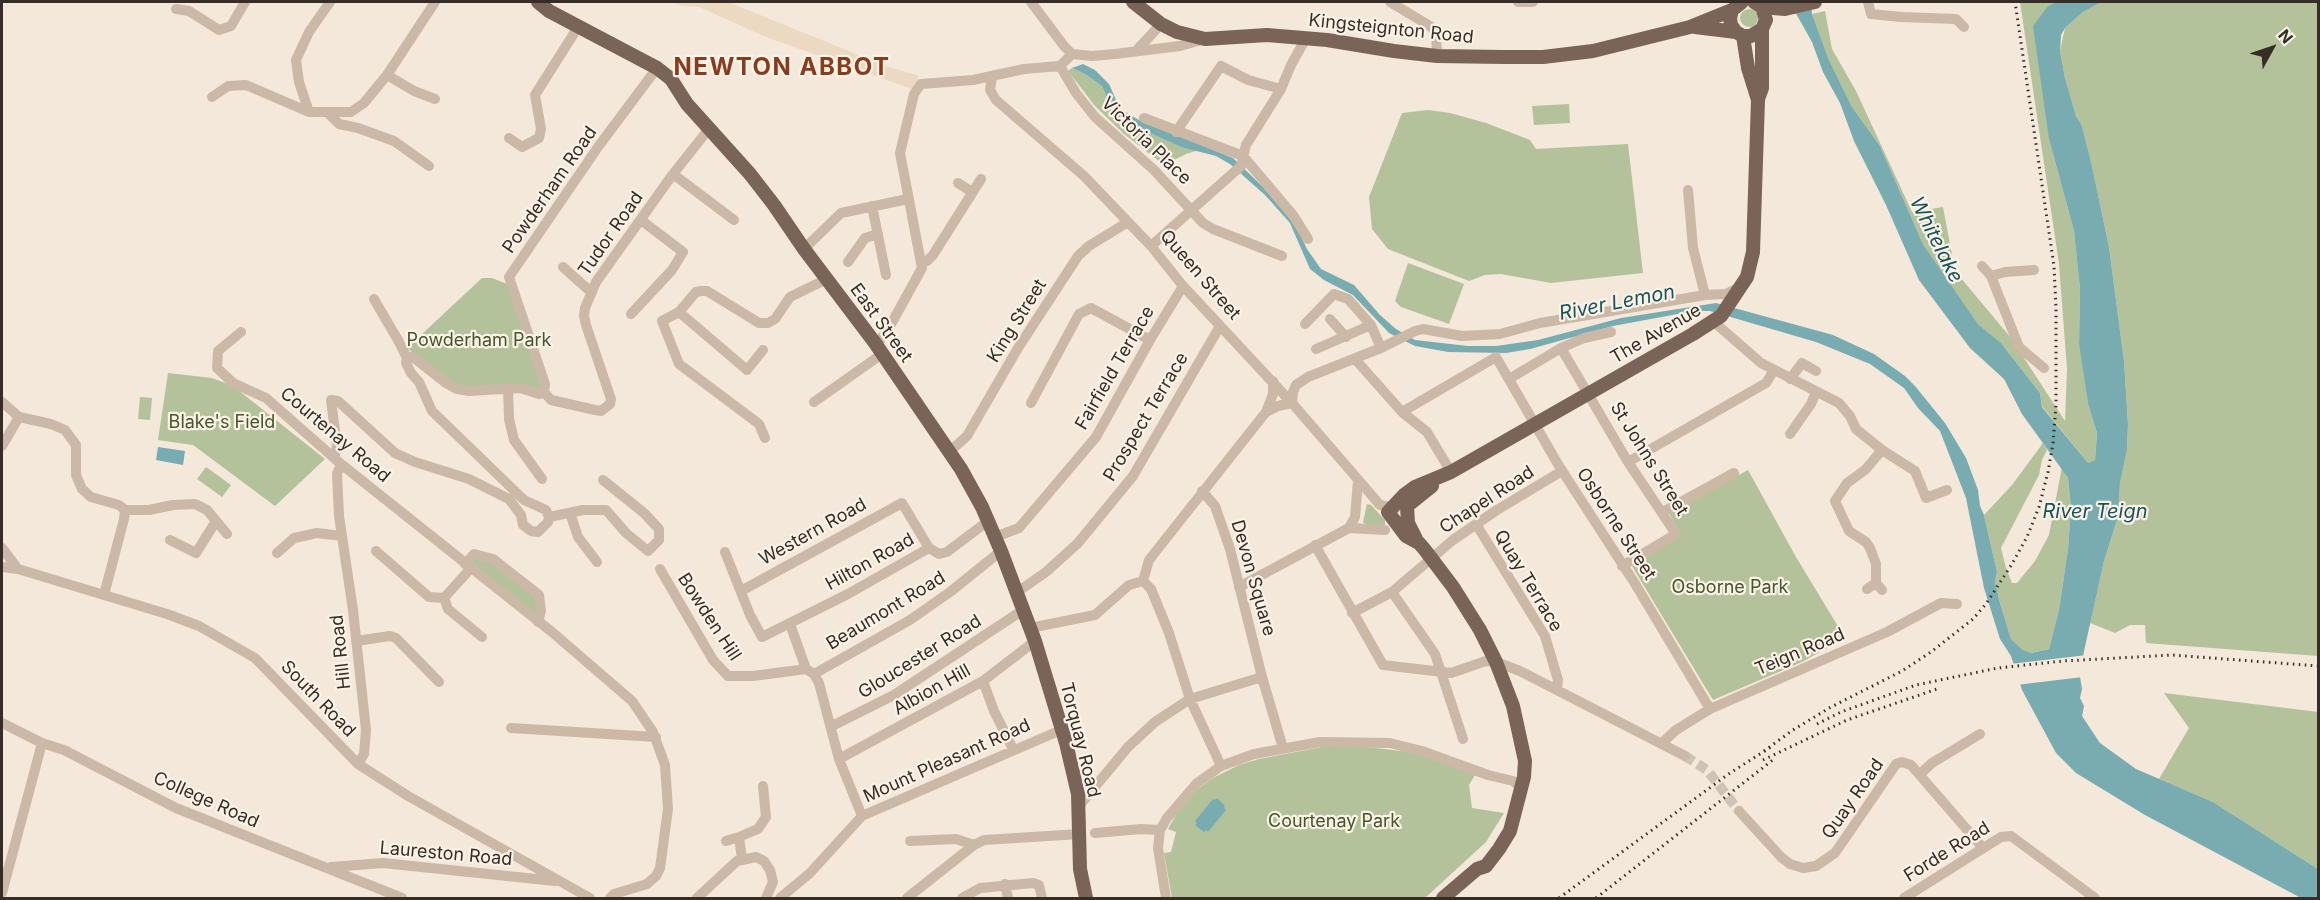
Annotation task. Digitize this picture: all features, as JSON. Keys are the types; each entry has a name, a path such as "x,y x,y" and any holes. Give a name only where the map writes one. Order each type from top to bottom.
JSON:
{"main road":[{"name":"East Street","path":"538,2 549,11 657,68 671,79 708,130 759,185 878,348 974,491 1001,551 1033,635"},
{"name":"Kingsteignton Road","path":"1133,2 1161,24 1177,32 1205,39 1267,35 1306,38 1437,56 1543,57 1593,51 1690,27 1737,4"},
{"path":"1739,34 1750,36 1788,9 1815,2"},
{"path":"1758,3 1788,9"},
{"name":"The Avenue","path":"1386,508 1414,488 1448,473 1589,393 1721,314 1742,286 1750,268 1753,252 1758,100 1762,88 1765,13 1758,3"},
{"name":"The Avenue","path":"1737,4 1730,18 1739,34 1758,100"},
{"name":"Kingsteignton Road","path":"1690,27 1739,34"},
{"name":"The Avenue","path":"1407,506 1448,473"},
{"path":"1407,506 1408,523 1419,543"},
{"name":"Queen Street","path":"1386,508 1407,536 1419,543 1453,587 1480,630 1514,706 1525,761 1522,788 1510,831 1486,866 1477,869 1443,898"},
{"name":"Torquay Road","path":"1033,635 1075,776 1079,806 1080,869 1086,898"}],"street":[{"path":"176,9 189,10 219,30 231,26 245,2"},
{"path":"212,97 228,86 246,85 309,112 351,112 387,75 435,2"},
{"path":"1031,2 1072,54 1092,56 1180,46 1205,39"},
{"path":"1390,2 1436,32 1437,56"},
{"path":"1518,2 1533,2"},
{"path":"1868,2 1871,14 1956,19 1964,27"},
{"path":"309,112 299,82 296,60 326,3"},
{"path":"1137,50 1161,24"},
{"path":"508,138 522,147 539,138 541,129 535,95 578,27"},
{"path":"1151,246 1239,165 1246,145 1281,89 1306,38"},
{"path":"814,402 878,348 881,339 921,273 900,153 915,94 921,84 992,78 1024,69 1060,66 1072,54"},
{"name":"Victoria Place","path":"1060,66 1076,93 1095,117 1154,170 1190,209 1214,230 1282,256"},
{"path":"1176,132 1221,66 1248,80 1281,89"},
{"name":"Powderham Road","path":"544,392 545,384 509,277 598,147 657,68"},
{"path":"387,75 414,92 435,99"},
{"name":"Queen Street","path":"992,78 990,90 996,100 1084,176 1151,246 1183,286 1273,381 1358,481 1386,508"},
{"path":"328,113 339,124 394,141 429,166"},
{"path":"1144,118 1176,132 1208,141 1239,165 1293,215 1308,239"},
{"name":"Tudor Road","path":"544,392 551,399 595,410 601,411 610,404 611,399 584,316 591,292 673,174 708,130"},
{"path":"673,174 734,220"},
{"path":"921,263 933,255 981,179"},
{"path":"958,183 972,192"},
{"path":"1688,190 1693,248 1705,295"},
{"path":"804,249 841,213 908,200"},
{"path":"872,206 886,275"},
{"path":"631,314 672,270 683,252 640,220"},
{"name":"King Street","path":"949,452 967,436 1018,348 1078,256 1089,246 1128,222"},
{"path":"848,262 865,238 878,234"},
{"path":"1982,266 1991,276 2019,347 2044,368"},
{"path":"564,267 591,292"},
{"path":"1991,276 2005,272 2034,270"},
{"path":"765,438 759,424 679,364 662,321 679,312 696,292 706,291 759,323 768,323 775,319 790,297 826,279"},
{"name":"Fairfield Terrace","path":"995,537 1019,528 1096,438 1150,340 1183,286"},
{"path":"1266,412 1285,403 1292,403 1296,385 1308,377 1423,329 1462,336 1500,334 1540,323 1705,295 1726,294 1742,286"},
{"path":"1305,324 1334,294 1348,299 1371,325 1381,348"},
{"path":"338,461 331,400 338,401 395,453 414,462 469,479 509,499 521,515 523,525 531,531 538,532 544,528 549,517 546,510 524,500 432,411 406,363 407,358 374,299"},
{"path":"1031,403 1079,314 1091,308 1150,340"},
{"path":"679,312 747,370 762,350"},
{"path":"1721,314 1749,354 1790,380 1839,403 1850,416 1856,429 1882,450 1915,471 1926,498 1947,489"},
{"path":"1330,319 1346,337"},
{"path":"1316,350 1371,325"},
{"name":"Prospect Terrace","path":"1016,593 1046,572 1078,543 1126,485 1142,462 1182,388 1220,326"},
{"name":"Courtenay Road","path":"241,332 218,351 217,368 233,383 266,398 338,461 632,701 656,737 665,765 668,809 660,868 656,876 647,884 614,894 610,898"},
{"path":"1509,379 1561,348 1584,338 1611,332"},
{"name":"St Johns Street","path":"1561,348 1644,488 1663,512 1676,534 1622,566"},
{"path":"407,358 413,357 446,383 469,392 520,388 539,394 544,392"},
{"name":"Osborne Street","path":"1402,412 1496,357 1562,471 1634,582 1710,709"},
{"path":"1355,359 1402,412 1427,432 1448,473"},
{"path":"1790,380 1802,363 1816,371"},
{"path":"1628,462 1766,383 1774,370"},
{"path":"1143,582 1149,560 1266,412 1273,394 1273,381"},
{"path":"508,388 509,419 514,440 542,479"},
{"path":"1790,434 1816,392"},
{"path":"2,402 19,417 51,424 65,430 78,451 76,474 82,489 91,497 121,506 125,510 149,510 173,505 195,504 207,510 227,534"},
{"path":"2,446 19,417"},
{"path":"1875,587 1876,564 1870,548 1866,542 1849,531 1830,501 1847,483 1865,470 1882,450"},
{"name":"Hill Road","path":"338,461 342,536 356,640 366,743 358,764"},
{"name":"Chapel Road","path":"1352,613 1392,592 1476,524 1562,471"},
{"path":"1663,512 1734,474"},
{"path":"549,517 583,510 606,510 626,533 648,551 659,540 659,529 644,513 603,480"},
{"path":"1349,528 1355,517 1358,481"},
{"name":"Devon Square","path":"1202,491 1215,506 1230,549 1262,677 1283,748"},
{"name":"Western Road","path":"741,591 902,503 929,548"},
{"path":"1386,508 1398,509 1407,506"},
{"path":"104,596 125,510"},
{"path":"570,513 578,537 597,562"},
{"path":"170,540 196,553 216,521"},
{"name":"Hilton Road","path":"741,591 762,637 929,548 939,554 947,552 988,521"},
{"name":"Quay Terrace","path":"1476,524 1545,636 1558,680 1557,690"},
{"path":"1239,588 1349,528 1385,530"},
{"path":"277,554 294,538 317,533 342,536"},
{"path":"1316,545 1383,665 1452,673 1486,661 1496,662 1557,690 1685,756"},
{"path":"2,548 18,569"},
{"path":"376,551 429,597 444,598"},
{"name":"Beaumont Road","path":"810,672 910,620 1001,551"},
{"path":"725,552 741,591"},
{"path":"444,598 468,566 474,554 493,559 539,595 541,611 538,622"},
{"name":"South Road","path":"2,567 18,569 167,614 199,626 255,658 358,764 408,796 590,898"},
{"name":"Bowden Hill","path":"660,569 713,660 728,676 810,672"},
{"path":"1033,635 1095,615 1130,585 1143,582"},
{"path":"1143,582 1152,589 1190,699 1221,766"},
{"path":"1392,592 1435,654 1464,739"},
{"path":"444,598 448,609 482,637"},
{"name":"Teign Road","path":"1662,743 1676,730 1710,709 1887,633 1941,603 1957,604"},
{"name":"Gloucester Road","path":"832,726 894,695 1023,610"},
{"path":"790,624 810,672 819,683 839,759 862,816"},
{"name":"Albion Hill","path":"839,759 982,681 1033,635"},
{"path":"356,640 396,638 439,682"},
{"path":"408,667 417,659"},
{"path":"1079,806 1128,747 1155,722 1190,699 1262,677"},
{"path":"982,681 1013,749"},
{"name":"College Road","path":"2,723 42,743 64,750 176,807 290,855 304,857 402,898"},
{"path":"511,728 656,737"},
{"name":"Mount Pleasant Road","path":"780,898 810,873 862,816 1054,733"},
{"path":"1980,734 1920,774 1983,848"},
{"path":"1166,898 1158,848 1160,830 1187,793 1221,766 1254,754 1320,742 1390,743 1422,751 1488,775 1513,781 1522,788"},
{"path":"2,893 42,743"},
{"name":"Quay Road","path":"1739,811 1790,864 1803,868 1816,866 1843,843 1896,764 1902,762 1911,765 1920,774"},
{"path":"1075,776 1085,781 1098,782"},
{"path":"726,841 758,829 766,817 763,786"},
{"path":"1095,833 1141,829 1160,830"},
{"path":"906,897 974,844 984,840 1080,834"},
{"name":"Forde Road","path":"1904,898 2001,837 2011,836 2095,898"},
{"path":"739,837 742,858"},
{"path":"910,841 956,839 974,844"},
{"path":"697,898 742,858 756,857 764,861 770,870 773,882 766,898"},
{"name":"Laureston Road","path":"328,867 383,863 561,882"},
{"path":"962,898 980,888 1033,882 1038,885 1042,898"},
{"path":"1005,884 1008,898"}],"green space":[{"path":"2020,2 2056,2 2048,6 2049,139 2074,231 2080,289 2079,339 2088,404 2097,433 2095,460 2088,463 2042,406 2040,393 2001,343 1978,324 1923,244 1880,146 1852,107 1829,60 1812,14 1825,11 1832,49 1856,91 1912,212 1943,207 1955,271 2011,338 2065,421 2067,369 2059,264"},
{"path":"2102,2 2318,2 2318,656 2146,643 2145,625 2130,625 2115,633 2090,623 2104,561 2118,517 2128,424 2124,361 2109,247 2082,126 2076,116 2060,51 2065,28 2083,12"},
{"path":"1749,9 1755,12 1758,18 1755,24 1749,27 1743,24 1740,18 1743,12"},
{"path":"1072,68 1102,86 1113,111 1121,120 1181,147 1199,150 1164,165 1124,134 1095,106 1068,71"},
{"path":"1569,104 1570,123 1534,125 1532,106"},
{"path":"1428,110 1450,113 1486,123 1530,140 1536,149 1628,144 1643,273 1551,283 1501,274 1485,275 1469,281 1388,249 1372,229 1369,197 1402,113"},
{"path":"1408,263 1464,284 1449,324 1401,307 1395,301"},
{"name":"Powderham Park","path":"482,278 492,278 507,284 541,389 465,387 448,380 407,348"},
{"name":"Blake's Field","path":"168,373 212,378 233,386 325,459 275,506 193,445 158,440"},
{"path":"140,397 152,398 150,420 138,419"},
{"path":"2043,443 2047,450 2039,475 2001,548 2012,583 2017,583 2035,561 2049,535 2062,467 2068,478 2071,508 2068,549 2059,610 2049,649 2030,653 2011,639 1995,582 1997,572 1984,515 2012,485"},
{"path":"206,467 231,485 222,497 197,479"},
{"name":"Osborne Park","path":"1748,470 1796,557 1845,638 1802,662 1713,700 1632,566 1680,535 1669,513"},
{"path":"1367,504 1371,505 1385,520 1385,525 1366,525 1363,522"},
{"path":"475,558 492,562 534,596 538,610 535,615 471,562"},
{"path":"2164,693 2318,712 2318,869 2213,802 2159,779 2189,728"},
{"name":"Courtenay Park","path":"1359,746 1418,753 1475,775 1469,785 1472,808 1504,813 1486,842 1425,898 1172,898 1164,853 1171,852 1176,832 1168,829 1178,811 1199,788 1239,765 1259,759 1322,747"}],"shaded area":[{"path":"672,2 728,2 886,66 919,76 915,90 766,37 699,7 682,6"}],"water":[{"name":"River Teign","path":"1811,2 1812,14 1829,60 1852,107 1880,146 1923,244 1978,324 2001,343 2040,393 2042,407 2088,463 2095,460 2097,433 2088,404 2079,343 2080,289 2074,231 2049,139 2033,26 2048,6 2056,2 2102,2 2083,12 2065,28 2061,35 2060,51 2065,78 2076,116 2082,126 2092,166 2109,247 2124,361 2128,424 2118,517 2104,561 2084,651 2080,677 2082,689 2080,698 2084,706 2082,716 2100,743 2136,769 2213,802 2318,869 2318,898 2301,898 2145,815 2076,773 2056,753 2022,690 2011,656 2000,639 1984,588 1966,498 1940,431 1918,408 1904,388 1870,364 1816,342 1710,311 1694,311 1613,326 1530,349 1506,353 1448,352 1415,346 1389,333 1353,295 1324,280 1310,269 1290,223 1265,195 1230,164 1216,156 1181,147 1121,120 1113,111 1102,86 1072,68 1083,64 1095,70 1109,84 1120,109 1139,120 1233,158 1262,186 1296,226 1307,249 1321,269 1354,285 1380,315 1396,329 1415,340 1468,346 1496,346 1538,340 1621,318 1716,303 1833,335 1874,354 1915,386 1945,423 1966,458 1978,490 1997,572 1995,582 2011,639 2023,650 2031,653 2049,649 2059,610 2068,549 2071,508 2068,478 2022,414 2004,379 1970,348 1919,280 1886,205 1854,141 1840,103 1823,72 1812,42 1794,10"},
{"path":"158,447 185,451 183,465 156,460"},
{"path":"1217,798 1226,810 1208,832 1206,830 1204,832 1195,825 1197,823 1195,821 1213,799"}],"pier":[{"path":"2087,655 2083,677 2016,685 2010,664"}],"tunnel":[{"path":"1685,756 1707,770 1739,811"}],"railway":[{"path":"1764,751 1831,707 1902,671 1931,652 1973,619 1986,604 2012,564 2027,537 2039,507 2053,443 2056,405 2056,308 2054,266 2015,2"},
{"path":"1817,724 1841,712 1916,685 1998,668 2063,661 2172,655 2318,666"},
{"path":"1763,760 1847,720 1940,688"},
{"path":"1559,898 1730,773 1771,747"},
{"path":"1596,898 1774,759"}],"district":[{"name":"NEWTON ABBOT","path":"782,68"}],"water label":[{"name":"Whitelake","path":"1936,240"},
{"name":"River Lemon","path":"1617,303"}]}
